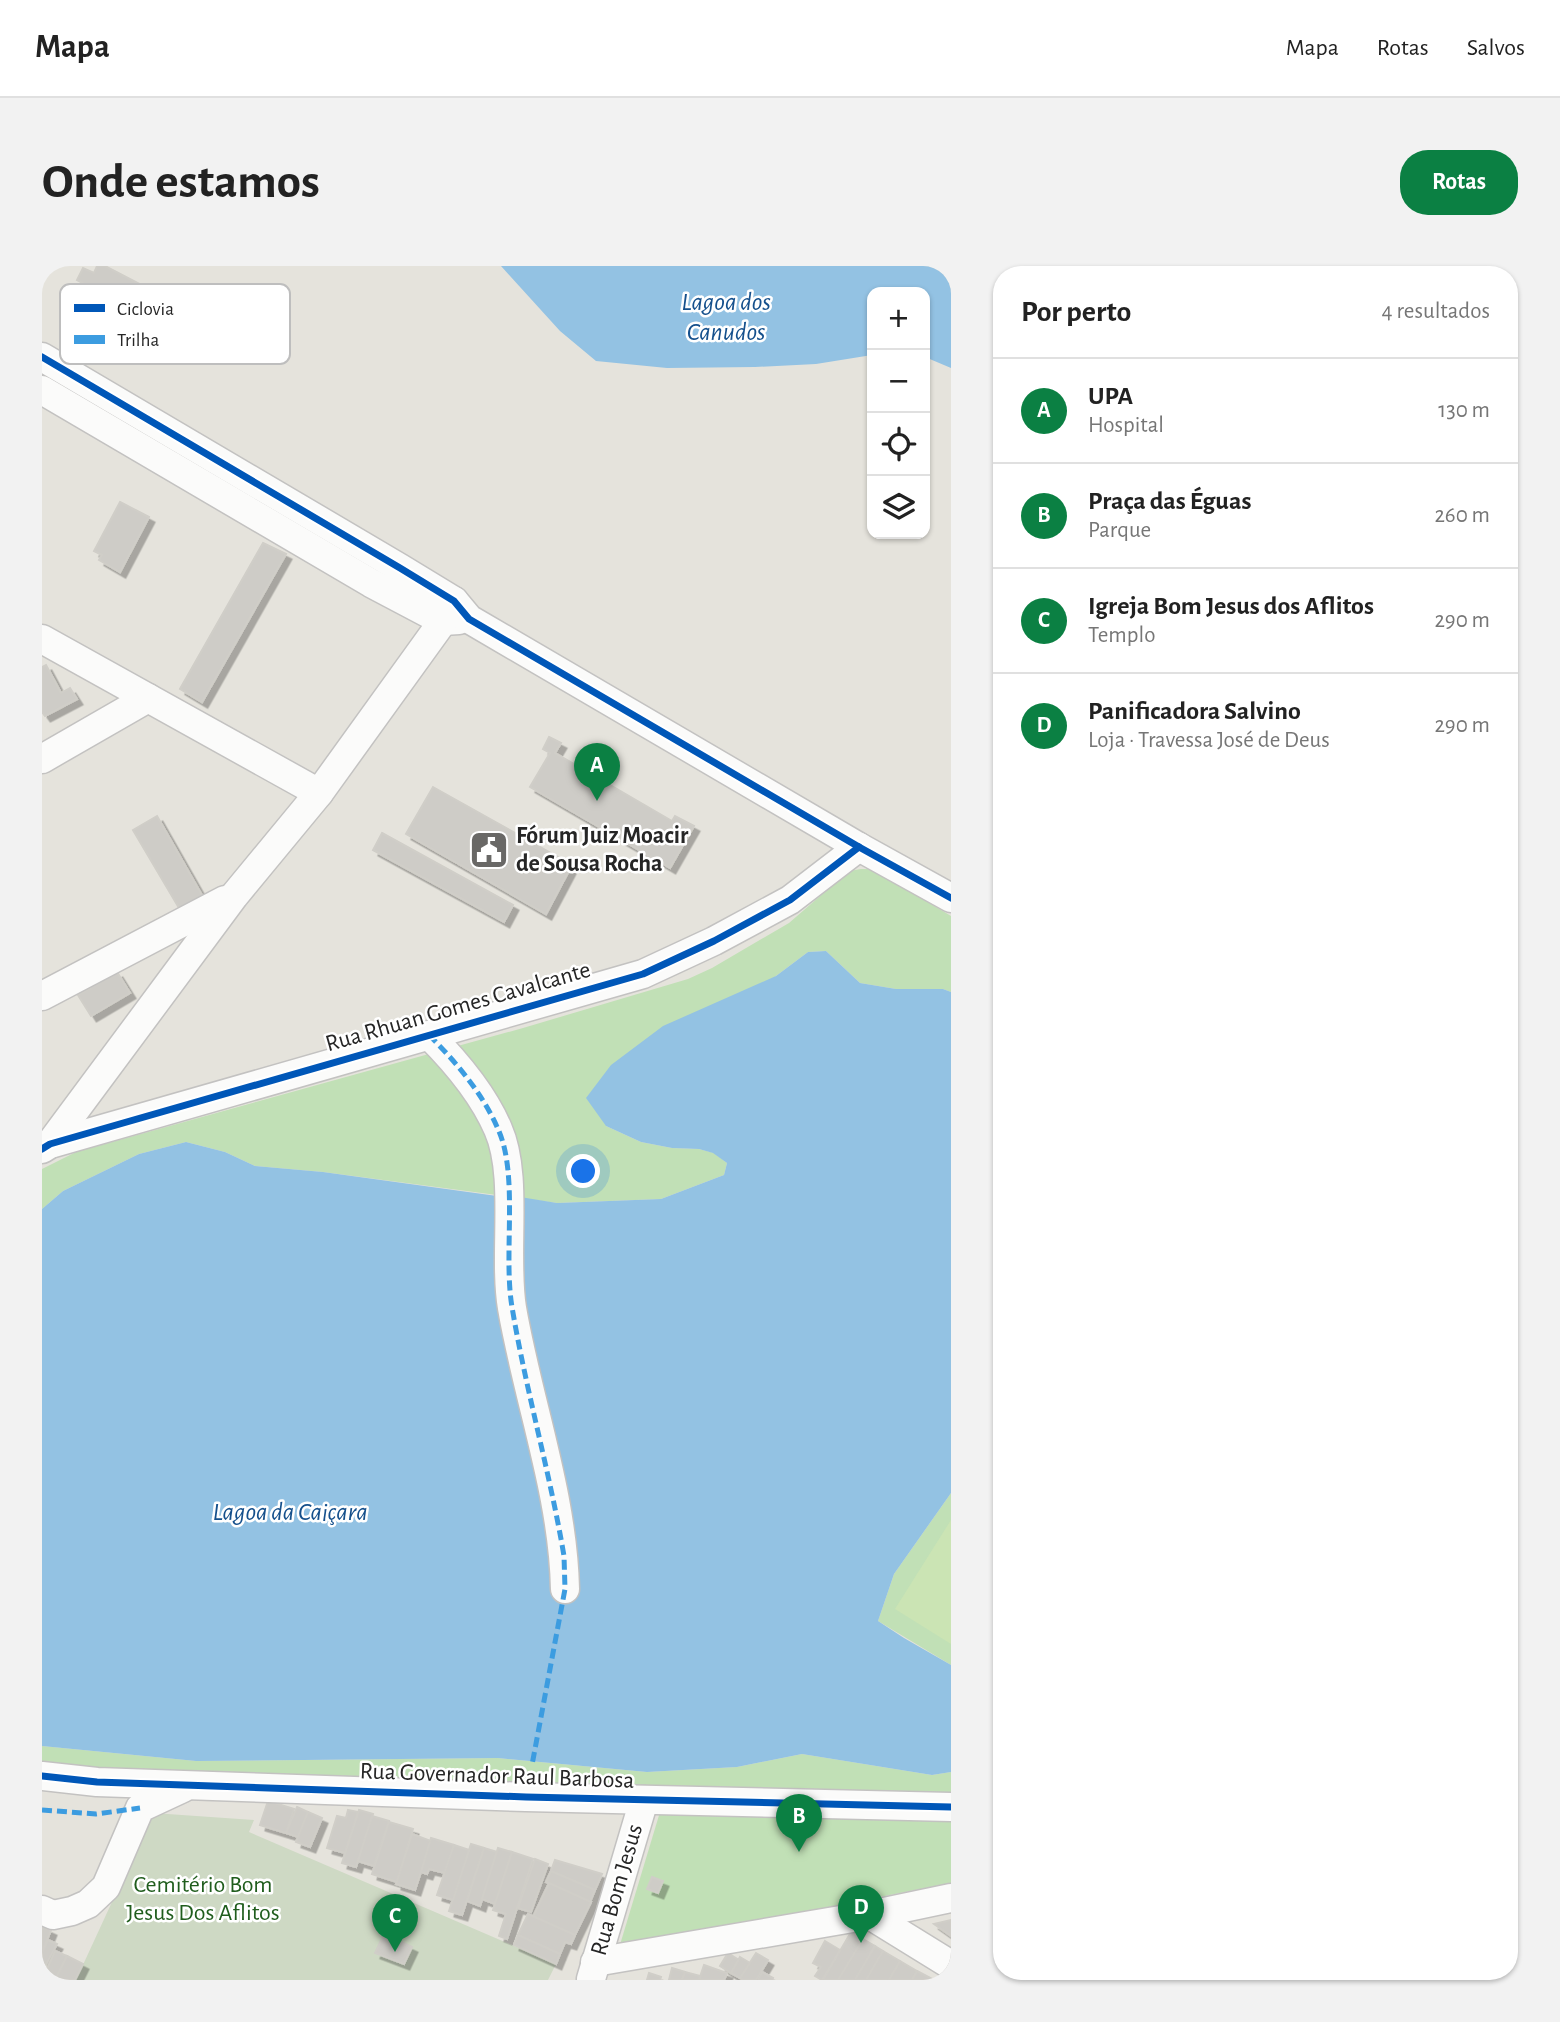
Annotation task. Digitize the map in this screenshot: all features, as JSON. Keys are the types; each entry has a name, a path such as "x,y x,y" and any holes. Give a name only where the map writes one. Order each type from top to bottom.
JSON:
{"street":[{"path":"47,382 352,572 455,614 951,898"},
{"path":"46,1146 233,896 319,793 455,614"},
{"path":"42,639 319,793"},
{"path":"42,759 148,698"},
{"name":"Rua Rhuan Gomes Cavalcante","path":"46,1146 643,974 714,942 790,900 859,847"},
{"path":"42,996 233,896"},
{"path":"429,1035 449,1055 482,1100 498,1129 505,1152 512,1306 558,1520 564,1556 565,1589"},
{"name":"Rua Governador Raul Barbosa","path":"42,1776 97,1782 951,1807"},
{"path":"42,1910 53,1914 89,1904 106,1887 140,1808 191,1784"},
{"name":"Rua Bom Jesus","path":"593,1971 644,1800"},
{"path":"593,1971 951,1898"},
{"path":"870,1915 951,1965"}],"green space":[{"path":"873,869 951,916 951,992 943,989 896,989 860,983 826,951 808,952 776,976 606,1126 641,1142 714,1153 727,1163 724,1175 661,1199 557,1203 323,1172 255,1166 225,1152 186,1142 139,1154 63,1191 42,1209 42,1169 76,1152 523,1028 688,979 789,923 849,871"},
{"path":"951,1493 951,1665 878,1621 894,1574"},
{"path":"951,1520 951,1644 895,1609"},
{"path":"42,1746 196,1761 498,1758 647,1772 737,1767 802,1754 932,1775 951,1772 951,1800 136,1777 42,1763"},
{"path":"660,1812 951,1822 951,1883 619,1948"},
{"name":"Cemitério Bom Jesus Dos Aflitos","path":"153,1813 254,1820 249,1832 556,1964 548,1980 76,1980"}],"water":[{"name":"Lagoa dos Canudos","path":"501,266 951,266 951,368 930,359 930,287 867,287 867,356 816,364 667,368 596,361 560,331"},
{"name":"Lagoa da Caiçara","path":"826,951 860,983 896,989 943,989 951,992 951,1493 894,1574 878,1621 951,1665 951,1772 932,1775 802,1754 737,1767 647,1772 498,1758 196,1761 42,1746 42,1209 63,1191 139,1154 186,1142 225,1152 255,1166 323,1172 497,1196 506,1342 552,1544 558,1600 566,1603 573,1589 520,1306 514,1196 557,1203 661,1199 724,1175 727,1163 713,1153 641,1142 606,1126 586,1098 611,1065 663,1026 776,976 808,952"}],"building":[{"path":"97,266 105,266 140,284 85,284 77,280 83,268 94,273"},
{"path":"120,502 149,517 120,572 99,560 102,555 94,551"},
{"path":"263,543 286,554 202,702 180,689"},
{"path":"46,665 61,693 70,688 77,699 45,716 42,712 42,667"},
{"path":"549,737 561,743 555,753 672,821 675,816 694,826 670,868 530,787 550,753 543,749"},
{"name":"Fórum Juiz Moacir de Sousa Rocha","path":"433,787 572,865 546,914 406,834"},
{"path":"157,816 203,897 179,908 133,830"},
{"path":"382,833 513,905 504,922 373,850"},
{"path":"117,972 130,993 91,1016 78,995"},
{"path":"268,1801 294,1809 286,1833 260,1825"},
{"path":"297,1807 308,1812 298,1837 286,1833"},
{"path":"348,1810 358,1812 345,1853 327,1848 337,1816 346,1818"},
{"path":"359,1810 373,1814 356,1867 342,1863"},
{"path":"308,1812 322,1818 310,1847 296,1842"},
{"path":"372,1816 389,1821 374,1866 358,1861"},
{"path":"389,1822 413,1829 397,1882 372,1874"},
{"path":"412,1834 431,1841 415,1890 396,1884"},
{"path":"431,1838 454,1845 445,1873 429,1869 427,1874 421,1872"},
{"path":"471,1844 484,1848 462,1915 449,1911"},
{"path":"454,1845 469,1850 453,1900 437,1895"},
{"path":"484,1848 497,1852 480,1906 467,1901"},
{"path":"498,1848 512,1852 495,1904 482,1899"},
{"path":"512,1852 533,1859 507,1939 499,1936 506,1914 493,1910"},
{"path":"535,1859 548,1864 531,1912 518,1908"},
{"path":"555,1860 602,1874 595,1890 551,1871"},
{"path":"551,1871 595,1890 590,1902 546,1882"},
{"path":"652,1877 663,1881 658,1893 647,1889"},
{"path":"549,1883 591,1902 575,1935 533,1917"},
{"path":"528,1914 575,1935 571,1944 565,1942 560,1954 518,1935"},
{"path":"951,1920 951,1936 934,1924"},
{"path":"42,1926 51,1930 42,1952"},
{"path":"851,1932 863,1939 838,1980 823,1980"},
{"path":"384,1934 412,1947 404,1964 375,1953"},
{"path":"518,1935 560,1954 556,1964 514,1945"},
{"path":"863,1939 875,1946 855,1980 838,1980"},
{"path":"48,1940 57,1944 42,1972 42,1952"},
{"path":"825,1941 840,1950 822,1980 815,1976 821,1967 813,1963"},
{"path":"875,1946 883,1951 866,1980 855,1980"},
{"path":"55,1951 67,1956 55,1980 42,1980"},
{"path":"883,1951 900,1961 889,1980 866,1980"},
{"path":"728,1953 739,1960 731,1973 720,1966"},
{"path":"756,1953 768,1960 756,1980 743,1980 740,1978"},
{"path":"67,1956 83,1964 75,1980 55,1980"},
{"path":"740,1957 750,1963 740,1978 731,1973"},
{"path":"900,1961 917,1971 912,1980 889,1980"},
{"path":"704,1965 727,1973 724,1980 699,1980"},
{"path":"672,1968 685,1972 682,1980 669,1980"},
{"path":"917,1971 934,1980 912,1980"},
{"path":"685,1972 700,1976 699,1980 682,1980"},
{"path":"762,1972 773,1978 772,1980 758,1980"},
{"path":"649,1973 661,1977 660,1980 647,1980"}],"marked path":[{"path":"429,1035 477,1091 492,1116 504,1148 508,1169 512,1307 564,1556 565,1589 532,1765"},
{"path":"42,1810 96,1814 140,1808"}],"cycle path":[{"path":"42,357 454,601 469,619 951,898"},
{"path":"42,1149 50,1144 643,974 714,941 790,900 859,847"},
{"path":"42,1776 97,1782 526,1797 951,1807"}],"place":[{"name":"UPA","path":"597,801"},
{"name":"Fórum Juiz Moacir de Sousa Rocha","path":"489,850"},
{"name":"Praça das Éguas","path":"799,1852"},
{"name":"Panificadora Salvino","path":"861,1943"},
{"name":"Igreja Bom Jesus dos Aflitos","path":"395,1952"}]}
